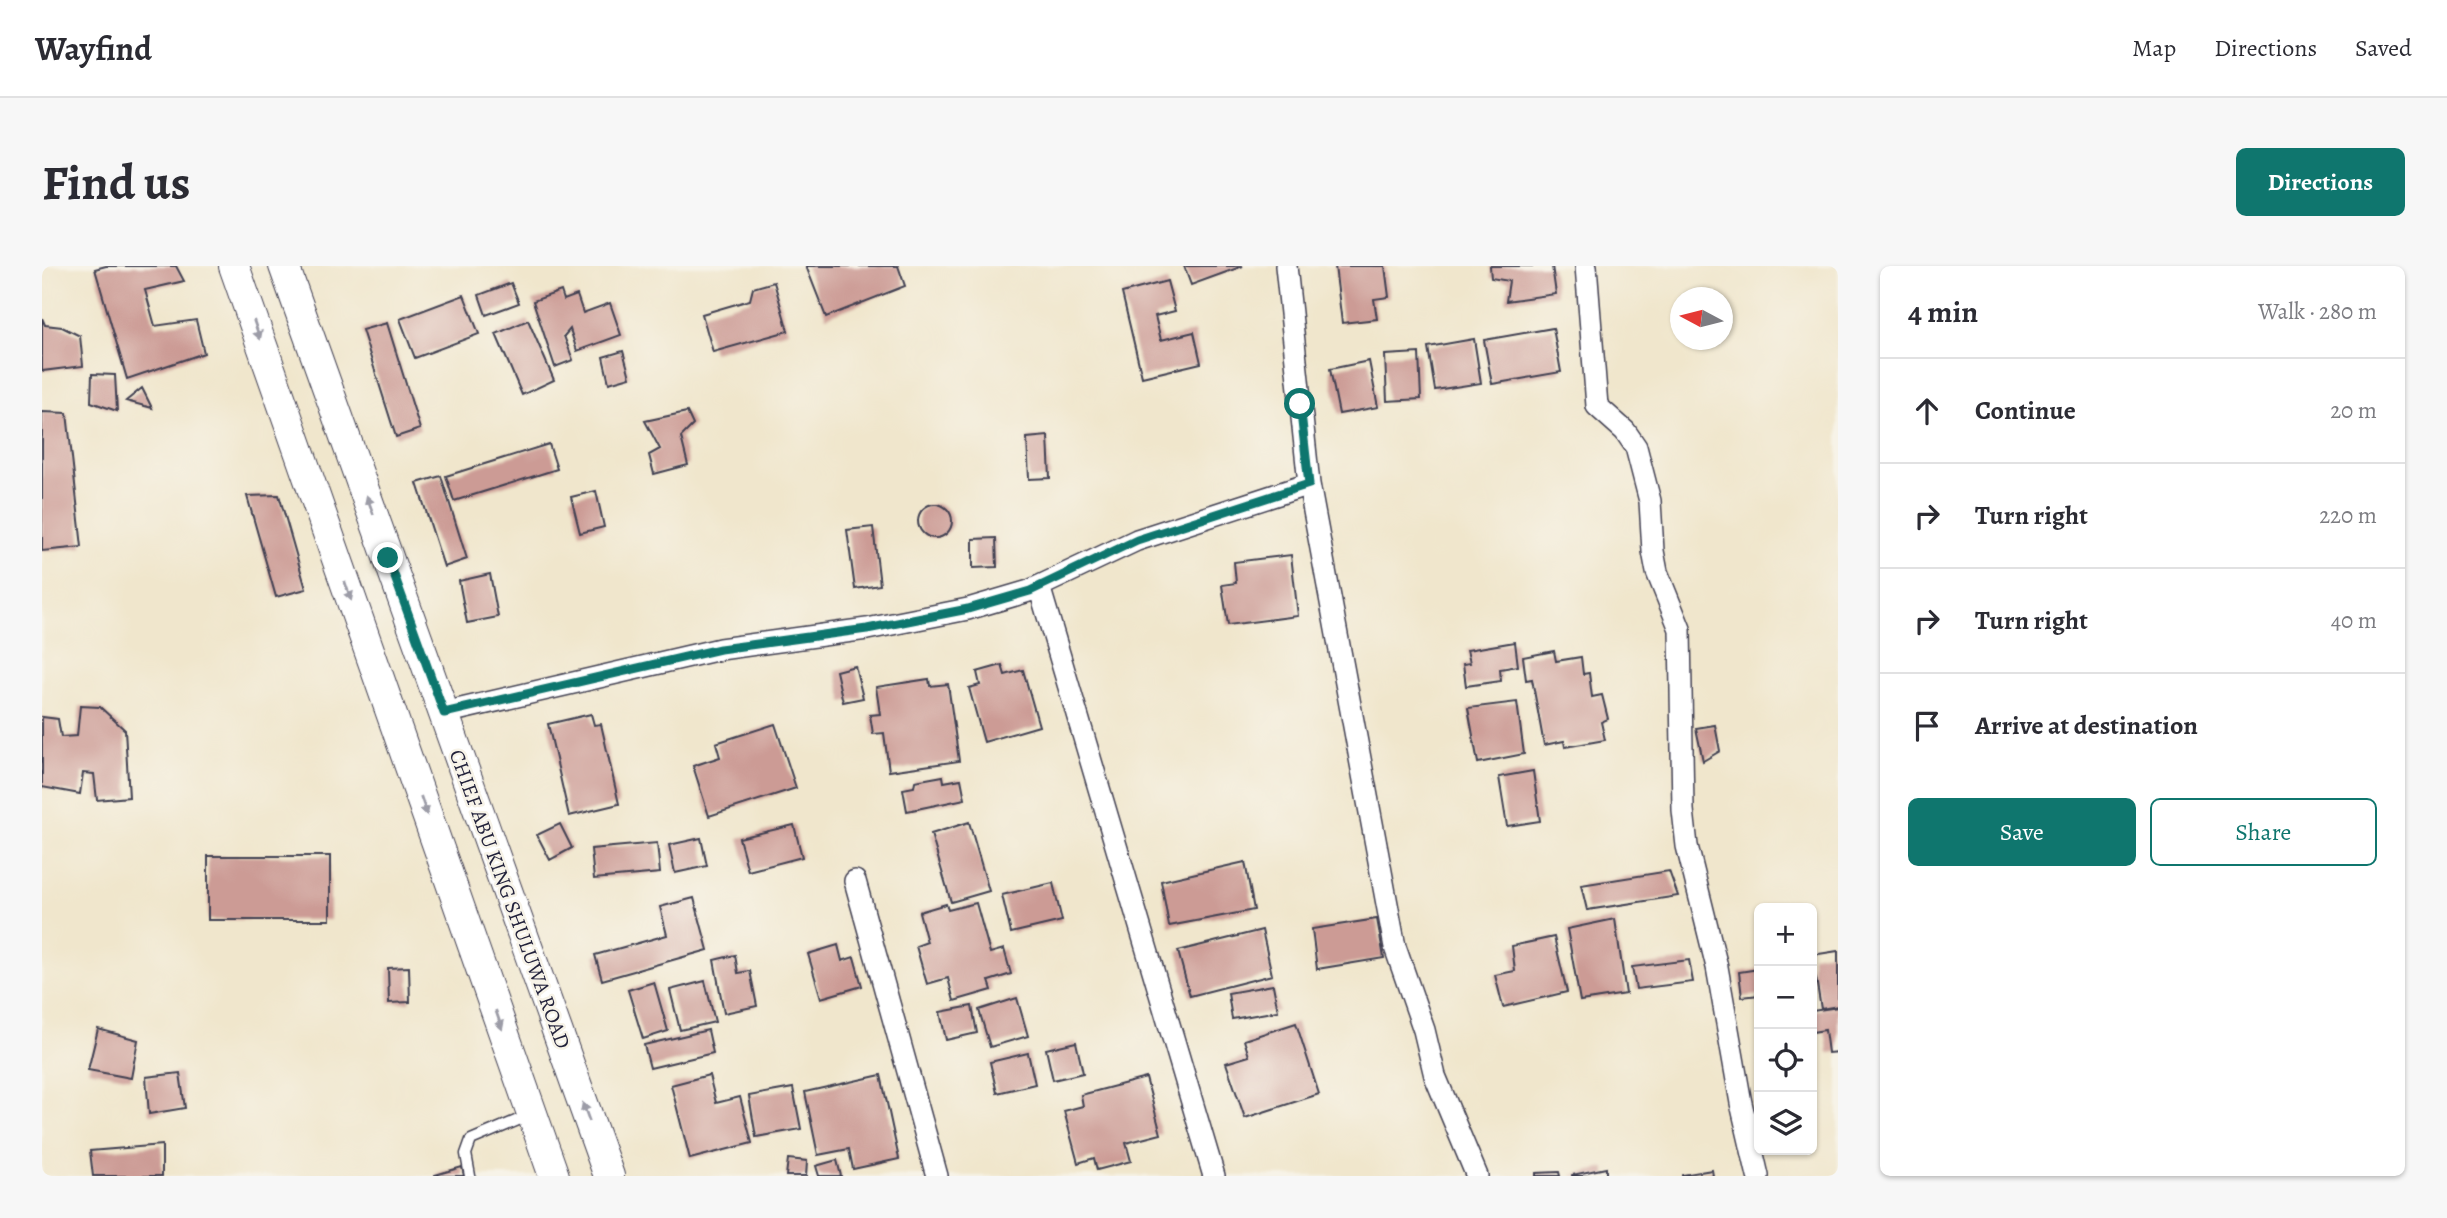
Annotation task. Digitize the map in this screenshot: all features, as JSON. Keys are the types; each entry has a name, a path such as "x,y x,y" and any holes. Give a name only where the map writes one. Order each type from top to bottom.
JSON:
{"street":[{"path":"234,266 554,1176"},
{"name":"CHIEF ABU KING SHULUWA ROAD","path":"284,266 609,1176"},
{"path":"1286,266 1309,484 1395,947 1424,1030 1435,1076 1477,1176"},
{"path":"1586,266 1598,406 1625,431 1636,447 1650,501 1657,572 1680,629 1683,810 1687,846 1717,967 1741,1103 1758,1176"},
{"path":"444,713 720,649 867,629 968,609 1039,586 1137,540 1309,484"},
{"path":"1039,586 1214,1176"},
{"path":"855,881 937,1176"}],"lane":[{"path":"470,1176 466,1154 471,1140 532,1114"}],"building":[{"path":"106,266 176,266 184,281 145,290 155,326 196,320 204,353 127,379 95,269"},
{"path":"806,266 898,266 905,286 826,317"},
{"path":"1184,266 1243,266 1191,285"},
{"path":"1335,266 1385,266 1389,297 1374,299 1377,319 1342,323"},
{"path":"1490,266 1552,266 1556,294 1506,301 1509,281 1491,278"},
{"path":"1167,281 1175,311 1155,316 1161,340 1194,332 1201,363 1142,377 1122,293"},
{"path":"774,282 788,331 713,352 702,314 750,300 753,288"},
{"path":"511,283 519,303 486,315 479,295"},
{"path":"561,291 564,300 577,295 583,313 610,303 621,335 577,351 570,329 564,336 573,360 555,367 533,301"},
{"path":"464,295 479,334 415,358 400,319"},
{"path":"42,318 45,325 62,327 80,336 83,366 42,371"},
{"path":"528,320 554,380 522,395 496,334"},
{"path":"387,323 420,429 396,437 362,330"},
{"path":"1553,328 1561,372 1492,384 1484,340"},
{"path":"1474,339 1481,383 1435,390 1428,347"},
{"path":"623,351 630,377 609,383 603,357"},
{"path":"1419,353 1421,399 1387,401 1385,355"},
{"path":"1369,361 1378,407 1339,414 1330,369"},
{"path":"92,374 115,375 117,411 91,402"},
{"path":"142,388 152,408 126,401"},
{"path":"42,412 67,413 82,547 42,551"},
{"path":"687,412 693,425 681,437 688,465 654,474 649,455 660,449 645,421"},
{"path":"1048,436 1050,478 1029,479 1027,438"},
{"path":"549,444 557,469 454,501 446,476"},
{"path":"441,476 467,559 444,567 417,483"},
{"path":"596,491 604,527 580,533 571,497"},
{"path":"279,495 306,589 276,597 247,496"},
{"path":"935,504 947,509 952,521 947,533 935,538 923,533 918,521 923,509"},
{"path":"873,527 880,585 855,589 847,530"},
{"path":"996,538 997,567 973,568 973,539"},
{"path":"1291,555 1298,616 1228,625 1222,585 1236,583 1234,562"},
{"path":"490,574 498,617 467,623 459,581"},
{"path":"1515,642 1518,666 1500,669 1501,681 1466,686 1463,664 1470,663 1467,650"},
{"path":"1554,651 1556,661 1581,657 1583,674 1589,673 1592,697 1602,695 1608,719 1601,722 1605,740 1565,747 1564,741 1544,745 1532,679 1526,680 1523,657"},
{"path":"1002,665 1005,675 1023,670 1039,726 984,742 969,688 980,685 977,672"},
{"path":"855,666 863,698 843,702 836,671"},
{"path":"929,679 930,686 948,684 959,761 889,771 884,733 873,734 870,715 880,714 876,687"},
{"path":"1517,702 1524,754 1478,763 1468,708"},
{"path":"80,706 100,707 125,730 129,797 97,800 94,774 83,773 80,794 42,787 42,717 58,719 61,737 77,736"},
{"path":"591,714 594,725 601,724 619,804 569,816 548,724"},
{"path":"775,724 796,788 709,816 693,766 720,757 716,743"},
{"path":"1715,725 1720,751 1703,761 1696,728"},
{"path":"1533,771 1540,821 1507,826 1499,777"},
{"path":"943,776 944,782 961,779 965,799 907,811 903,789 914,787 915,781"},
{"path":"969,822 989,891 951,902 931,834"},
{"path":"560,824 572,848 550,860 537,835"},
{"path":"794,825 802,857 748,871 739,838"},
{"path":"701,838 707,866 675,873 669,845"},
{"path":"657,843 660,873 594,879 591,849"},
{"path":"208,856 330,856 330,920 208,920"},
{"path":"1245,862 1254,910 1169,926 1161,881"},
{"path":"1669,871 1678,896 1587,910 1581,885"},
{"path":"1053,883 1062,921 1011,933 1002,895"},
{"path":"694,898 708,950 602,980 595,955 667,935 660,907"},
{"path":"976,903 990,953 1004,949 1011,974 989,981 992,990 954,1001 948,978 927,984 916,946 927,942 919,912 946,904 948,910"},
{"path":"1377,919 1384,958 1317,969 1312,929"},
{"path":"1615,919 1626,994 1580,1001 1567,929"},
{"path":"1262,930 1272,975 1190,996 1178,951"},
{"path":"1554,937 1567,992 1503,1007 1495,975 1515,971 1512,946"},
{"path":"838,945 842,961 854,957 862,986 821,998 808,954"},
{"path":"1838,951 1838,1006 1821,1009 1817,984 1817,954"},
{"path":"735,955 738,973 750,971 757,1006 724,1013 714,960"},
{"path":"1689,960 1693,982 1636,989 1632,967"},
{"path":"409,967 410,1002 389,1003 388,968"},
{"path":"1754,970 1754,996 1742,997 1739,972"},
{"path":"705,981 715,1022 680,1030 670,990"},
{"path":"654,982 668,1031 643,1039 628,990"},
{"path":"1273,985 1278,1011 1232,1019 1228,993"},
{"path":"1017,998 1028,1036 990,1047 979,1010"},
{"path":"972,1006 977,1033 946,1040 940,1012"},
{"path":"1838,1007 1838,1052 1828,1053 1825,1030 1817,1031 1817,1010"},
{"path":"1296,1023 1319,1094 1245,1118 1226,1063 1249,1056 1244,1040"},
{"path":"98,1029 138,1040 131,1078 88,1070"},
{"path":"708,1030 713,1053 650,1068 644,1045"},
{"path":"1076,1042 1083,1073 1053,1080 1046,1049"},
{"path":"1028,1053 1035,1084 997,1093 990,1062"},
{"path":"180,1073 185,1108 149,1114 146,1077"},
{"path":"709,1075 716,1103 740,1097 752,1143 690,1159 671,1085"},
{"path":"881,1075 899,1159 853,1169 849,1149 818,1155 805,1092"},
{"path":"1146,1078 1161,1134 1126,1143 1131,1161 1097,1170 1094,1158 1078,1163 1064,1111 1083,1106 1081,1095"},
{"path":"793,1088 801,1129 756,1137 749,1096"},
{"path":"162,1145 162,1176 93,1176 90,1151"},
{"path":"788,1159 807,1161 806,1176 786,1176"},
{"path":"837,1160 841,1176 819,1176 816,1166"},
{"path":"462,1167 464,1176 435,1176 435,1175"},
{"path":"1606,1168 1606,1176 1572,1176 1572,1175"},
{"path":"1712,1170 1713,1176 1682,1176 1682,1175"},
{"path":"1559,1172 1560,1176 1536,1176 1536,1173"}],"route":[{"path":"388,558 444,713 720,649 867,629 968,609 1030,591 1137,540 1309,484 1300,404"}]}
